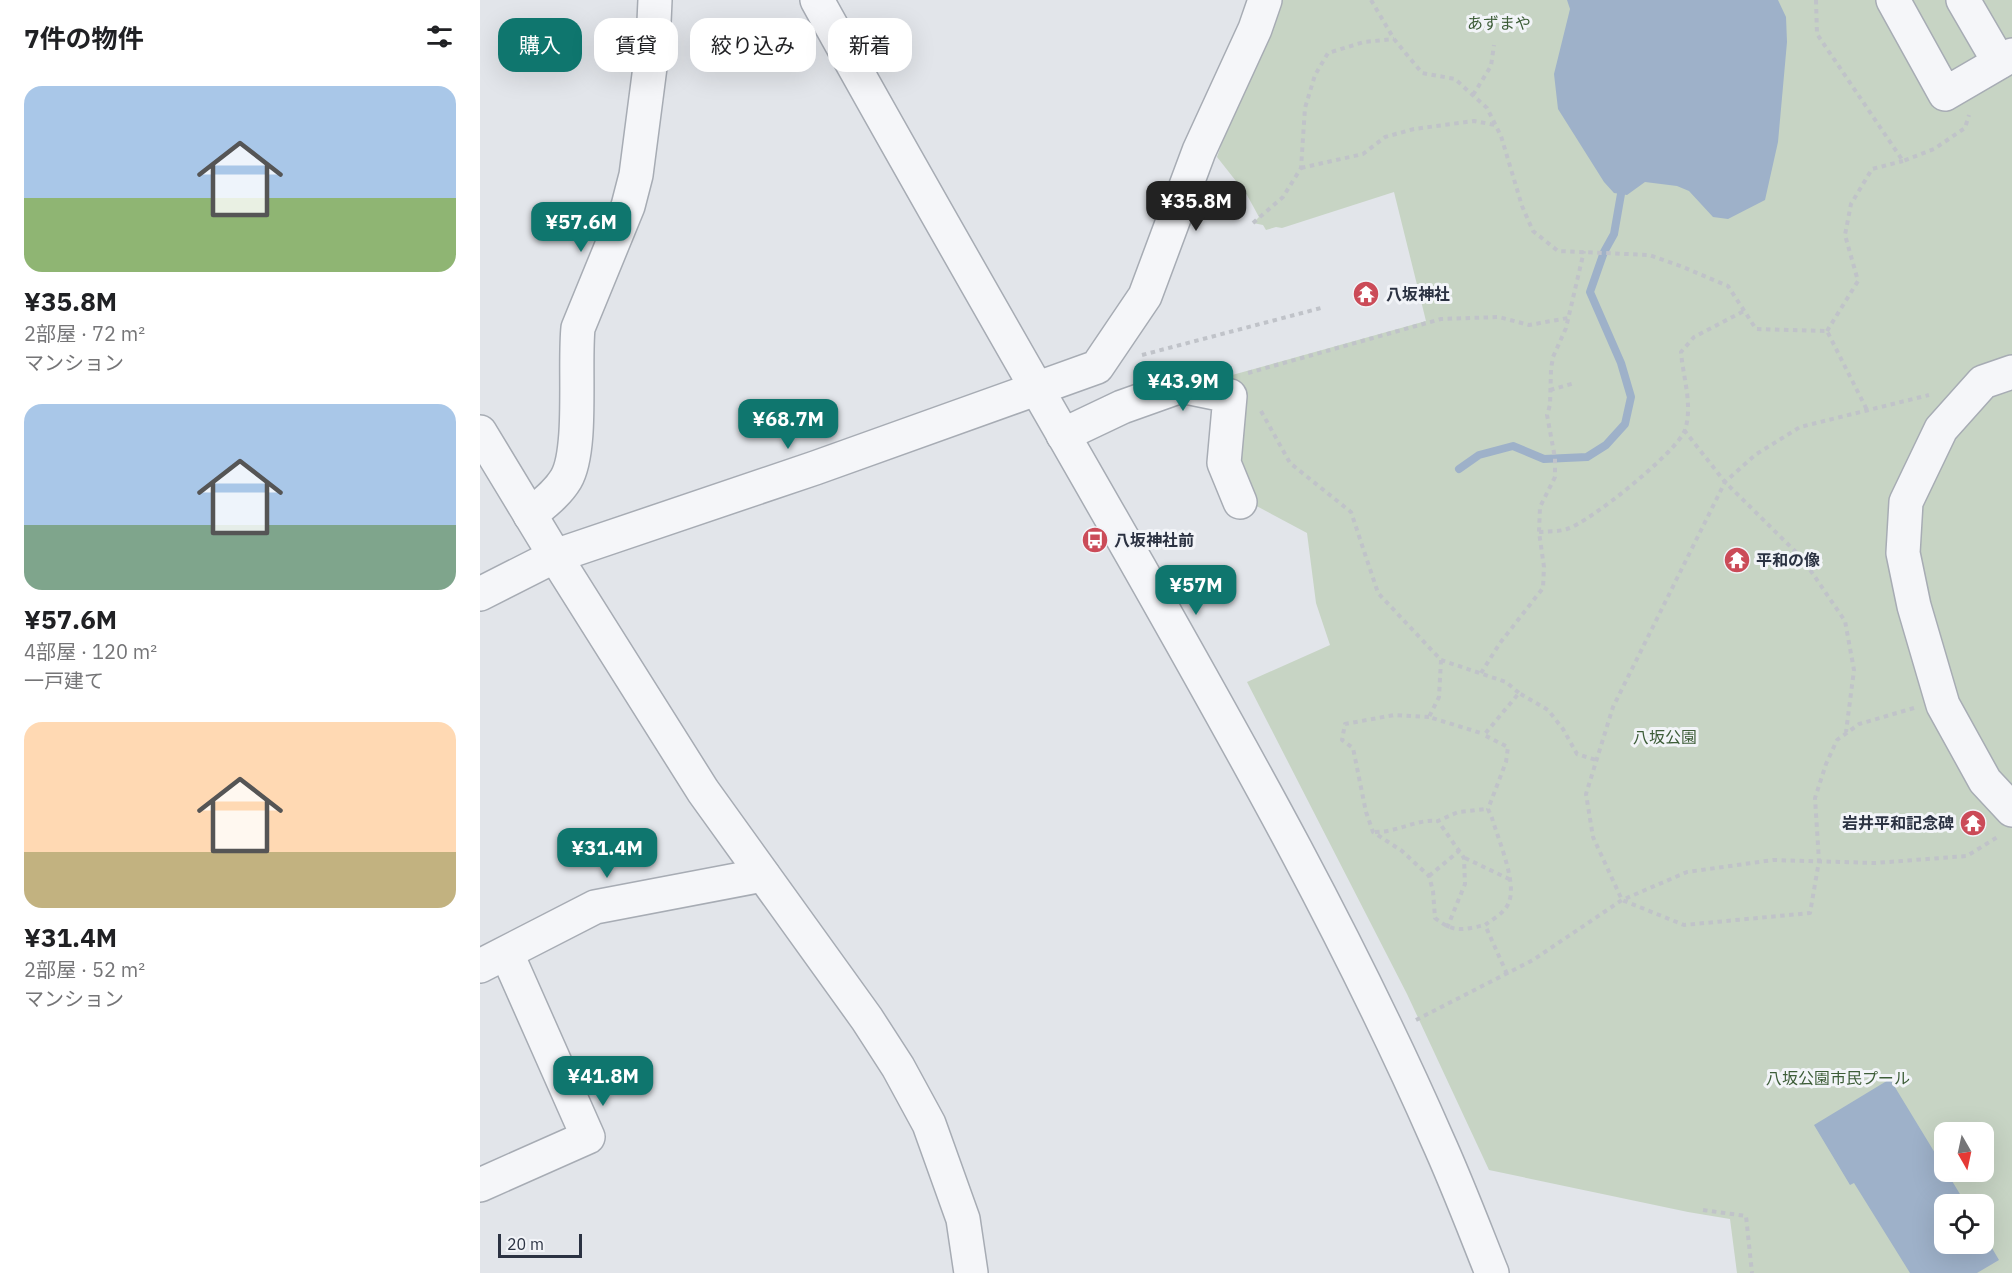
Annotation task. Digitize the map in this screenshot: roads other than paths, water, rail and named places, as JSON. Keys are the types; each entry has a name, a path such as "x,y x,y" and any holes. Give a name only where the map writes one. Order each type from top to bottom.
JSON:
{"street":[{"path":"530,515 552,497 567,478 575,450 578,328 628,206 636,175 653,44 655,0"},
{"path":"817,0 1276,812 1388,1033 1437,1139 1492,1273"},
{"path":"480,594 555,555 815,468 1097,367 1145,296 1199,151 1255,28 1265,0"},
{"path":"1893,0 1946,94 2006,58 1964,0"},
{"path":"2008,821 1943,705 1914,606 1904,553 1906,502 1941,429 1983,382 2012,372"},
{"path":"1063,435 1122,407 1180,386 1230,396 1224,463 1240,502"},
{"path":"480,432 703,791 867,1019 898,1067 929,1124 963,1219 971,1273"},
{"path":"480,1185 588,1137 493,960 595,907 763,874"}],"water":[{"path":"1567,0 1778,0 1786,17 1787,42 1778,142 1765,200 1728,219 1713,217 1689,191 1677,186 1645,182 1627,195 1614,193 1604,182 1558,109 1554,74 1570,9"},
{"path":"1890,1079 1934,1151 1934,1182 1953,1182 1960,1194 1934,1194 1934,1254 1994,1254 1994,1252 1999,1260 1977,1273 1910,1273 1854,1183 1850,1185 1814,1125"}],"waterway":[{"path":"1459,469 1479,455 1513,446 1544,459 1587,457 1606,445 1625,424 1631,397 1621,363 1590,292 1604,252 1614,234 1621,194"}],"place":[{"name":"八坂神社","path":"1366,294"},
{"name":"八坂神社前","path":"1095,540"},
{"name":"平和の像","path":"1737,560"},
{"name":"岩井平和記念碑","path":"1973,823"}],"park label":[{"name":"あずまや","path":"1499,23"},
{"name":"八坂公園","path":"1665,737"},
{"name":"八坂公園市民プール","path":"1838,1078"}]}
